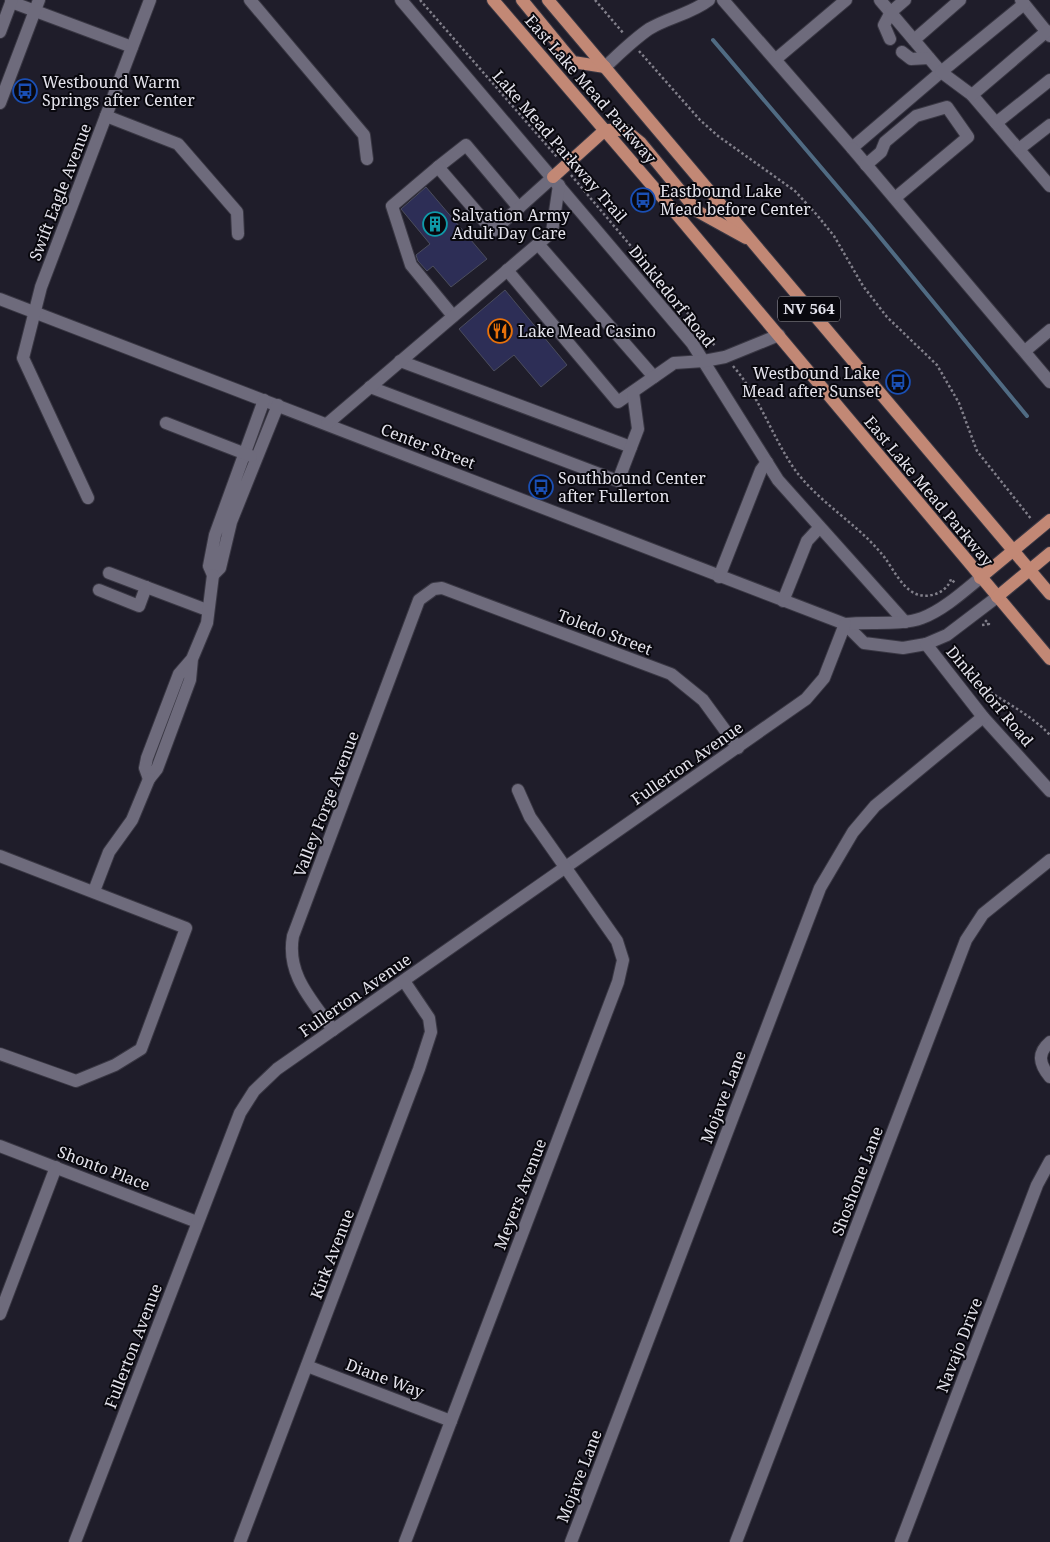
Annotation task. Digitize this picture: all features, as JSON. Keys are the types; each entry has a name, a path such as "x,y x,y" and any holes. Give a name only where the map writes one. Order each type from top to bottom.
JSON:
{"main road":[{"name":"East Lake Mead Parkway","path":"493,0 779,335 980,578 1050,659"},
{"path":"522,0 573,62 605,67"},
{"name":"East Lake Mead Parkway","path":"548,0 1050,594"},
{"path":"556,181 565,167 605,130 625,130 641,143 697,211 753,242"},
{"name":"Center Street","path":"980,578 1050,520"},
{"name":"Center Street","path":"997,597 1050,553"}],"street":[{"name":"Swift Eagle Avenue","path":"88,498 23,358 41,287 150,0"},
{"path":"250,0 364,136 367,160"},
{"name":"Dinkledorf Road","path":"401,0 692,343 778,480 905,622"},
{"path":"605,67 632,42 651,28 697,9 709,0"},
{"path":"724,0 1050,382"},
{"path":"776,59 846,0"},
{"path":"880,0 940,72 972,94 1019,149 1048,179"},
{"path":"890,39 884,25 891,12 905,0"},
{"path":"914,40 960,0"},
{"path":"0,32 12,1 37,6 132,47"},
{"path":"852,148 1022,2 1048,34 972,94"},
{"path":"0,103 37,6"},
{"path":"902,52 911,59 929,58"},
{"path":"996,123 1050,80"},
{"path":"866,165 881,152 885,142 916,116 947,107 968,138 894,198"},
{"path":"106,116 178,144 236,212 238,234"},
{"path":"1019,149 1050,125"},
{"path":"453,316 410,265 392,206 466,145 520,208"},
{"path":"438,167 493,231 556,181"},
{"path":"327,424 552,232 556,181"},
{"path":"538,244 654,377"},
{"path":"507,270 618,402 674,364 704,362 779,335"},
{"name":"Center Street","path":"0,300 278,405 844,624 864,643 903,648 926,644 947,635 997,597"},
{"path":"1025,351 1050,330"},
{"path":"400,361 631,447"},
{"path":"370,387 618,481 638,429 633,392"},
{"path":"94,891 109,852 132,820 149,779 157,769 190,680 192,659 207,623 207,610 213,575 209,566 215,535 232,503 250,456 264,400"},
{"path":"250,456 278,405"},
{"path":"166,423 250,456"},
{"path":"719,577 761,470 767,462"},
{"path":"783,601 807,541 819,528"},
{"path":"110,573 207,610"},
{"name":"Center Street","path":"844,624 870,621 905,622 923,618 980,578"},
{"path":"100,590 139,606 146,587"},
{"name":"Toledo Street","path":"434,589 442,588 671,674 703,700 738,748"},
{"name":"Valley Forge Avenue","path":"333,1030 300,984 290,953 293,936 419,600 434,589"},
{"name":"Fullerton Avenue","path":"75,1542 240,1113 254,1092 278,1069 806,699 824,678 844,624"},
{"name":"Dinkledorf Road","path":"926,644 983,717 1050,791"},
{"path":"149,779 145,764 160,722 178,674 192,659"},
{"name":"Mojave Lane","path":"571,1542 820,888 853,832 875,806 983,717"},
{"path":"160,722 173,726"},
{"name":"Meyers Avenue","path":"405,1542 618,982 624,960 617,941 530,817 518,790"},
{"path":"0,856 186,928 141,1049 115,1065 76,1081 0,1054"},
{"name":"Shoshone Lane","path":"736,1542 966,940 984,914 1050,860"},
{"name":"Kirk Avenue","path":"240,1542 419,1069 431,1032 429,1018 404,981"},
{"path":"1050,1042 1042,1049 1040,1057 1043,1068 1050,1077"},
{"name":"Shonto Place","path":"0,1146 197,1222"},
{"name":"Navajo Drive","path":"901,1542 1037,1185 1050,1161"},
{"path":"0,1314 56,1167"},
{"name":"Diane Way","path":"307,1366 451,1421"}],"path":[{"name":"Lake Mead Parkway Trail","path":"420,0 725,356 753,393 794,468 835,512 876,547 907,588 920,596 927,596 942,590 950,584 951,579 962,592"},
{"path":"595,0 700,120 718,136 795,191 817,215 834,236 863,286 887,317 937,365 959,403 977,451 1039,530"},
{"path":"978,612 989,624 980,626"},
{"path":"965,674 993,695 1022,710 1050,736"}],"building":[{"name":"Salvation Army Adult Day Care","path":"426,187 487,259 451,287 433,266 427,271 418,261 416,255 430,244 401,209"},
{"name":"Lake Mead Casino","path":"505,290 567,365 541,387 514,355 494,371 459,329"}],"waterway":[{"path":"713,40 870,225 1027,416"}],"place":[{"name":"Westbound Warm Springs after Center","path":"25,91"},
{"name":"Eastbound Lake Mead before Center","path":"643,200"},
{"name":"Salvation Army Adult Day Care","path":"435,224"},
{"name":"Lake Mead Casino","path":"500,331"},
{"name":"Westbound Lake Mead after Sunset","path":"898,382"},
{"name":"Southbound Center after Fullerton","path":"541,487"}]}
